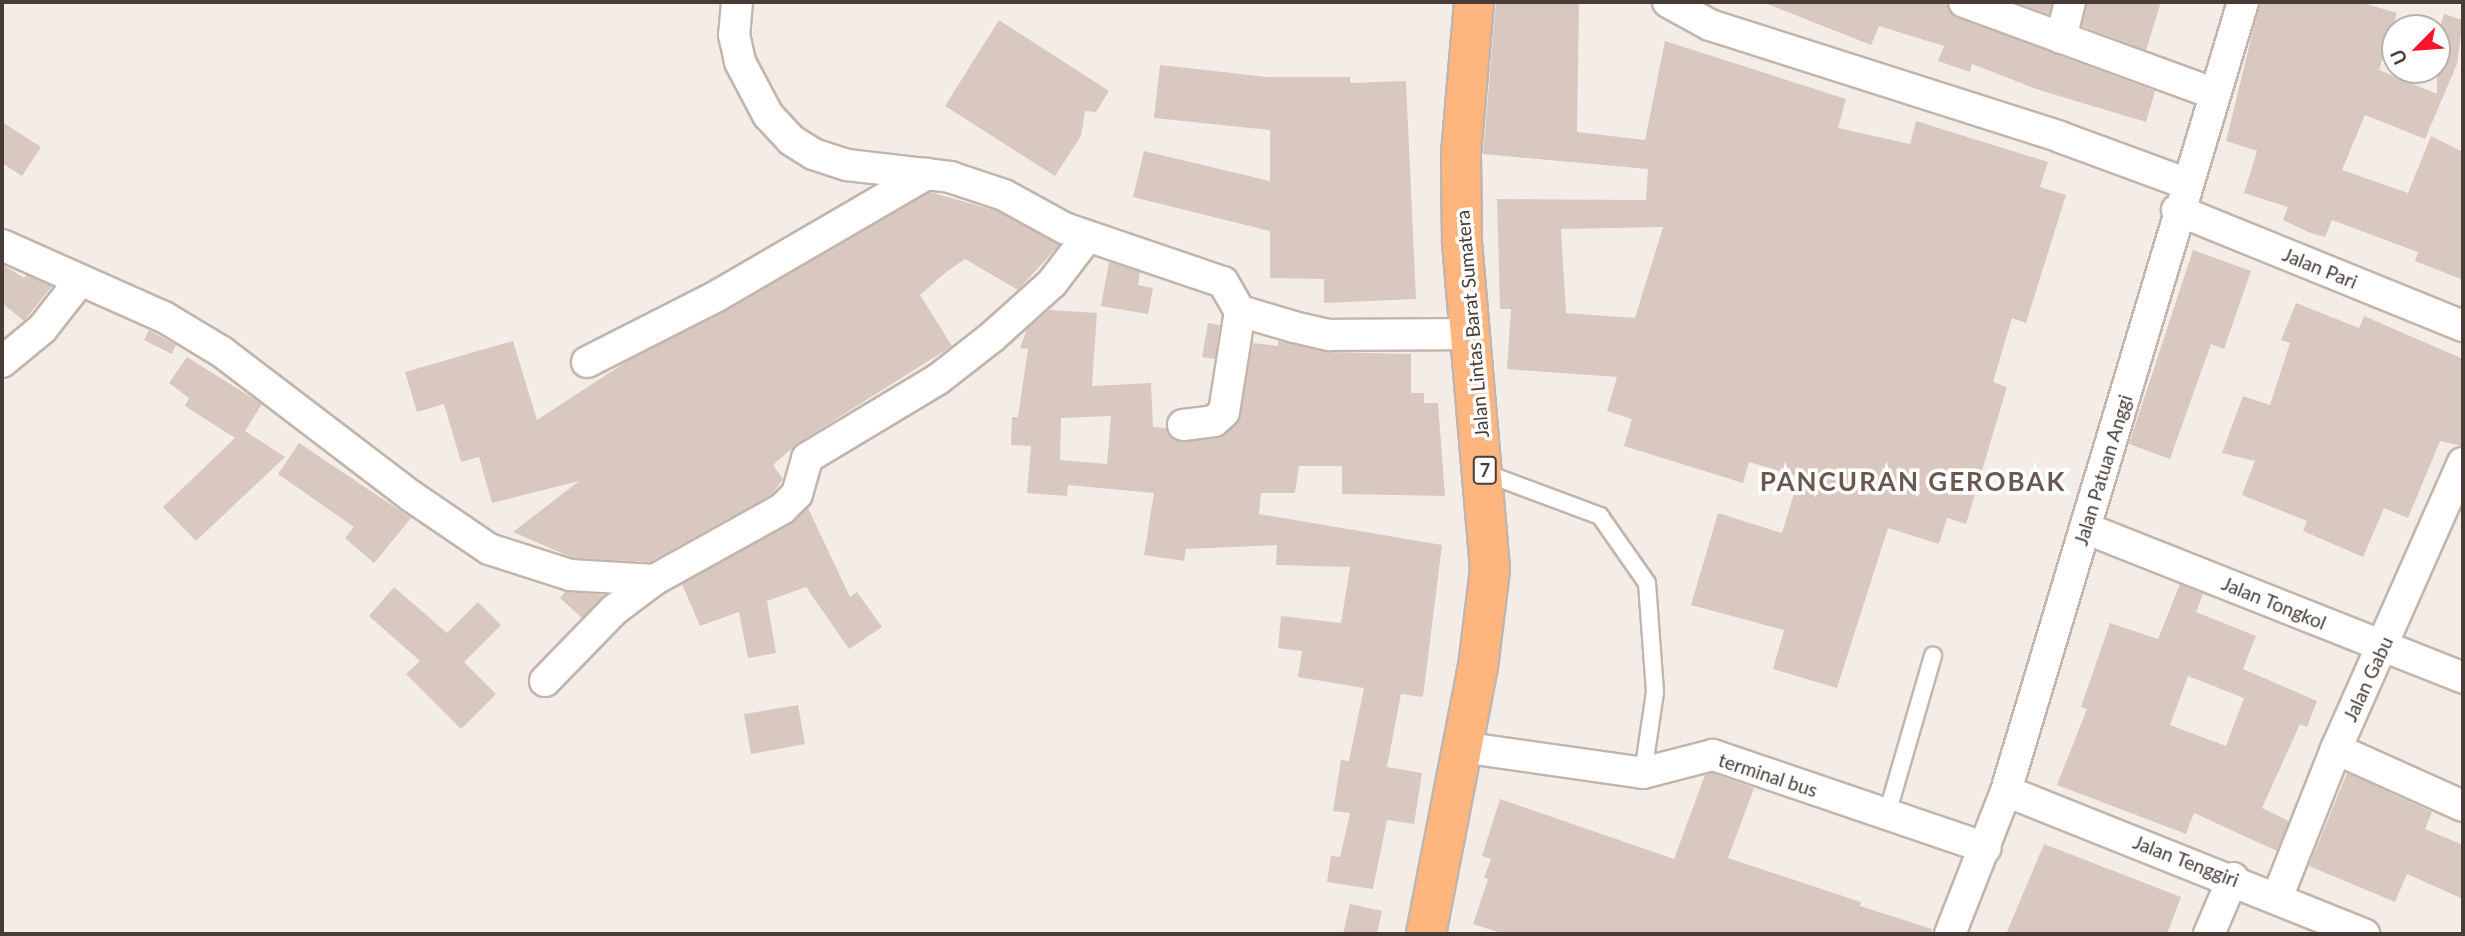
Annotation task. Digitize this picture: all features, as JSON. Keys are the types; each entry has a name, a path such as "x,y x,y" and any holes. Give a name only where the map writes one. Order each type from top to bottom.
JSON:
{"highway":[{"name":"Jalan Lintas Barat Sumatera","path":"1426,934 1478,667 1490,569 1485,473 1468,334 1461,154 1474,2"}],"street":[{"path":"737,2 734,35 740,62 768,115 790,140 813,154 847,165 950,177 1004,195 1088,236 1223,282 1240,310 1224,412 1214,421 1182,425"},
{"name":"Jalan Pari","path":"1668,2 1710,25 2060,137 2181,197 2463,326"},
{"path":"1965,2 2213,93"},
{"path":"2061,38 2070,2"},
{"name":"Jalan Patuan Anggi","path":"1950,934 1986,848 2006,791 2181,197 2243,2"},
{"path":"587,362 729,289 927,174"},
{"path":"545,681 614,610 654,580 782,509 797,494 807,458 937,380 992,337 1052,283 1088,236"},
{"path":"2,245 79,282 164,317 222,352 411,496 489,549 570,575 654,580"},
{"path":"2,362 42,329 79,282"},
{"path":"1240,310 1329,334 1468,334"},
{"name":"Jalan Gabu","path":"2277,898 2336,749 2463,463"},
{"name":"Jalan Tongkol","path":"2085,528 2463,678"},
{"name":"terminal bus","path":"1461,747 1643,772 1713,755 1986,848"},
{"path":"2336,749 2463,806"},
{"name":"Jalan Tenggiri","path":"2006,791 2233,878 2364,934"},
{"path":"2209,934 2233,878"}],"lane":[{"path":"1485,473 1600,516 1647,583 1655,692 1643,772"},
{"path":"1887,814 1933,656"}],"building":[{"path":"1496,2 1579,2 1577,132 1645,140 1665,41 1846,99 1838,128 1910,144 1916,121 2048,162 2040,187 2066,195 2026,323 2012,318 1993,382 2007,387 1966,524 1947,518 1939,544 1888,528 1837,688 1773,669 1784,630 1691,605 1718,513 1782,533 1799,477 1749,462 1743,483 1624,446 1632,419 1607,411 1617,377 1507,369 1511,309 1500,309 1497,199 1646,200 1648,169 1483,154","holes":["1663,227 1635,318 1566,313 1561,229"]},
{"path":"1762,2 1947,2 1958,18 2155,91 2146,122 2039,90 1972,64 1970,72 1938,61 1944,46 1879,26 1871,45"},
{"path":"2014,2 2052,2 2049,14"},
{"path":"2087,2 2161,2 2146,50 2082,26"},
{"path":"2260,2 2360,2 2397,13 2381,14 2381,84 2413,84 2437,94 2437,84 2448,84 2425,139 2365,115 2342,170 2408,193 2431,136 2463,152 2463,280 2415,261 2418,252 2332,220 2325,237 2283,220 2288,207 2244,193 2257,151 2226,141"},
{"path":"2451,16 2463,20 2457,64 2451,78"},
{"path":"999,20 1109,91 1096,112 1085,111 1081,136 1055,176 945,106"},
{"path":"1160,65 1267,77 1350,77 1350,83 1406,81 1416,299 1324,303 1324,279 1270,278 1270,231 1133,197 1144,151 1270,181 1270,130 1154,118"},
{"path":"2,122 41,147 22,176 2,163"},
{"path":"930,192 997,211 1059,245 1018,290 965,259 945,273 920,295 952,346 798,443 773,465 783,479 771,495 650,562 573,558 513,532 579,481 492,503 479,457 461,462 444,404 417,412 405,372 513,341 537,420 629,360 726,311"},
{"path":"2193,250 2251,271 2224,349 2211,344 2170,459 2129,444"},
{"path":"1109,262 1140,272 1138,285 1153,288 1148,314 1101,306"},
{"path":"2,264 24,278 27,275 52,286 24,321 2,303"},
{"path":"2296,303 2359,328 2364,316 2463,359 2463,446 2440,441 2408,518 2384,508 2363,557 2303,531 2307,521 2242,495 2255,461 2222,453 2243,396 2270,405 2290,343 2281,340"},
{"path":"1049,310 1097,313 1092,386 1151,383 1153,427 1166,428 1170,436 1185,442 1217,438 1236,424 1253,343 1278,346 1278,341 1330,352 1411,354 1411,393 1424,393 1424,403 1438,403 1445,496 1342,494 1342,466 1299,466 1295,493 1261,493 1259,514 1442,545 1423,697 1401,694 1387,767 1422,773 1414,824 1387,820 1373,889 1327,882 1331,856 1340,857 1350,813 1333,811 1341,760 1349,761 1364,688 1298,677 1302,651 1278,648 1281,616 1341,623 1350,567 1276,565 1277,545 1186,549 1184,561 1144,555 1154,493 1068,485 1067,496 1027,493 1031,446 1011,445 1012,417 1018,417 1028,349 1020,348 1027,329","holes":["1111,416 1107,464 1060,460 1061,418"]},
{"path":"1208,323 1220,325 1215,359 1202,357"},
{"path":"149,330 176,345 172,354 144,340"},
{"path":"187,357 262,404 245,431 285,457 196,541 163,507 235,438 185,406 189,398 169,383"},
{"path":"299,443 411,518 374,563 345,538 354,527 278,474"},
{"path":"808,508 850,597 857,592 882,627 849,649 806,587 767,601 776,653 748,658 739,612 700,626 682,584 790,524"},
{"path":"2180,584 2203,594 2196,612 2256,636 2243,669 2317,701 2307,727 2300,724 2262,808 2289,821 2277,851 2194,813 2186,834 2057,785 2087,709 2081,707 2110,623 2158,639","holes":["2188,676 2244,698 2226,746 2170,725"]},
{"path":"394,587 447,633 478,602 501,625 464,662 496,694 461,729 406,674 420,661 369,616"},
{"path":"565,592 605,595 582,618 560,598"},
{"path":"798,705 805,744 751,754 744,714"},
{"path":"1712,773 1754,788 1728,858 1861,902 1860,906 1932,929 1931,934 1504,934 1473,924 1488,879 1484,878 1491,859 1482,856 1500,799 1674,859 1705,775"},
{"path":"2347,773 2432,812 2425,829 2463,845 2463,899 2407,874 2395,902 2309,866"},
{"path":"2044,844 2181,897 2167,934 2006,934"},
{"path":"1350,904 1382,911 1377,934 1343,934"}],"district":[{"name":"PANCURAN GEROBAK","path":"1913,482"}]}
